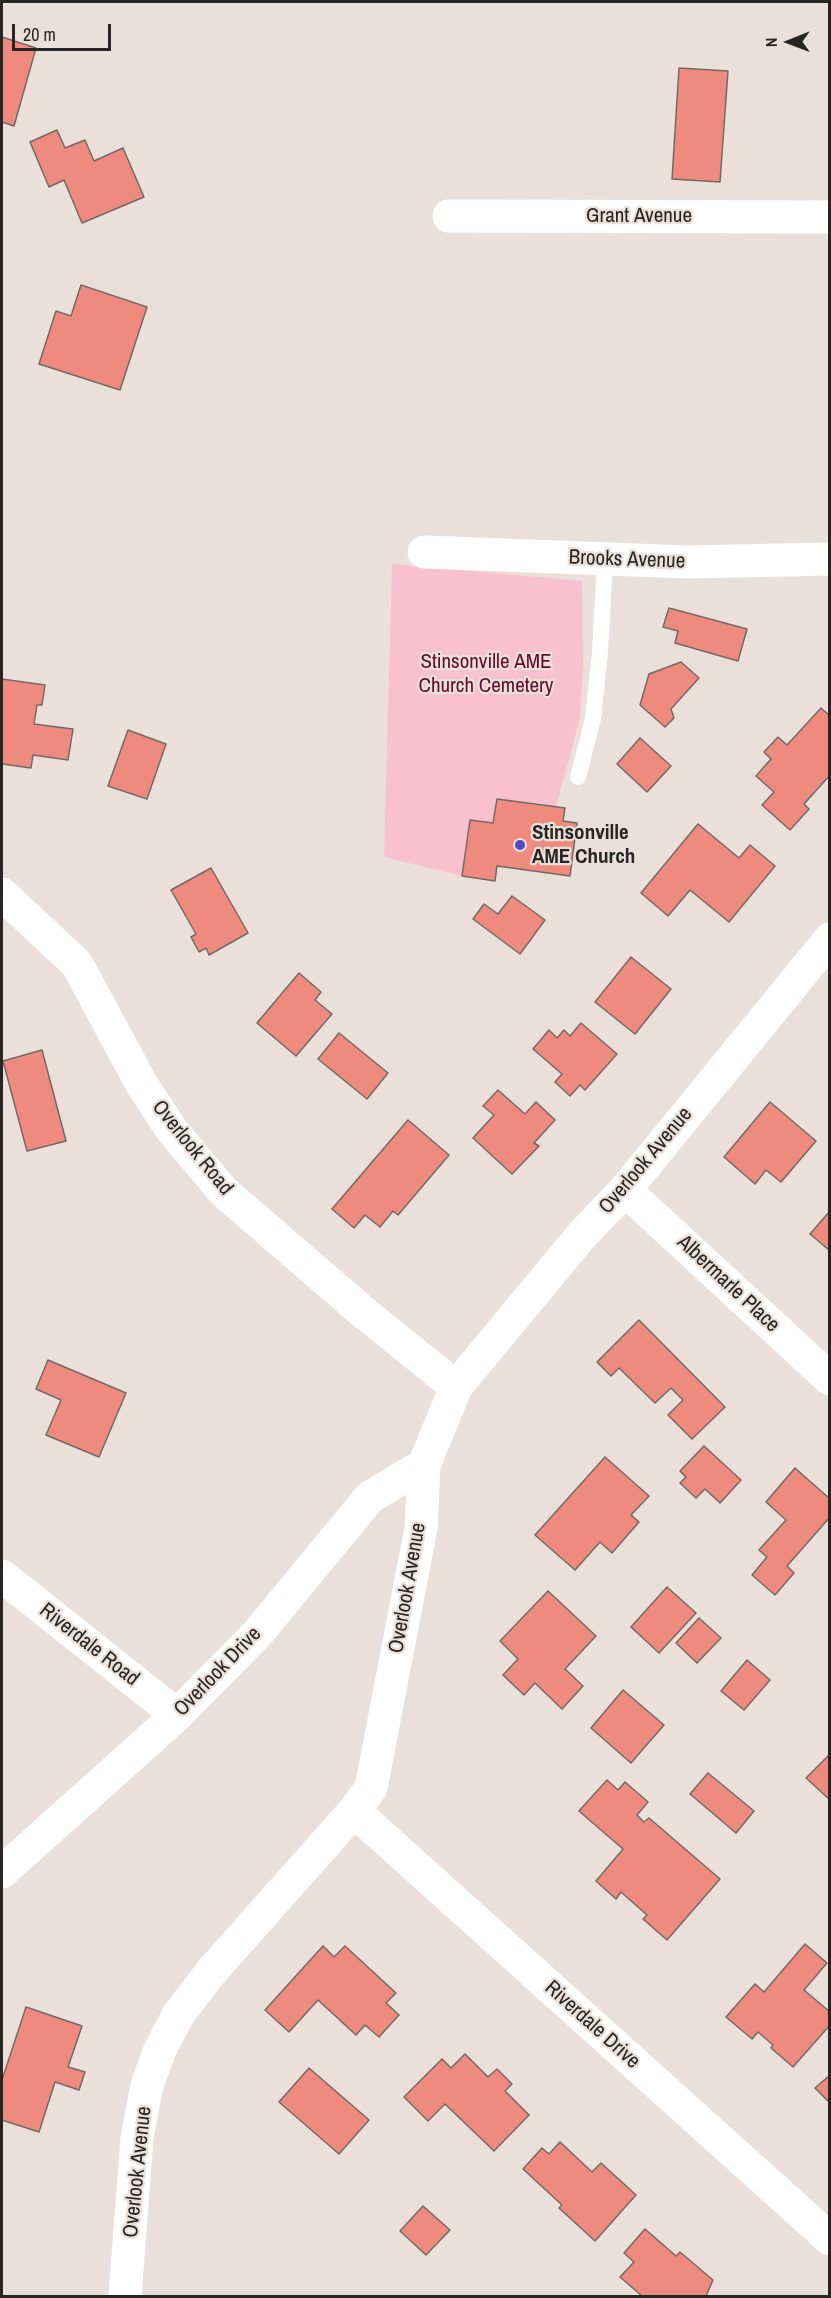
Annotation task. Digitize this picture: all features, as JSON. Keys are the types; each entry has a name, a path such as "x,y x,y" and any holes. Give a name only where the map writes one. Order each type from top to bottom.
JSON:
{"street":[{"name":"Grant Avenue","path":"449,216 830,217"},
{"name":"Brooks Avenue","path":"424,552 688,562 830,559"},
{"name":"Overlook Road","path":"2,894 77,964 165,1120 224,1192 363,1312 456,1387"},
{"name":"Overlook Avenue","path":"125,2296 137,2138 147,2085 159,2052 178,2015 211,1972 354,1811 371,1788 421,1528 424,1465 456,1387 580,1236 625,1190 830,939"},
{"name":"Albermarle Place","path":"625,1190 830,1379"},
{"name":"Overlook Drive","path":"2,1872 177,1715 257,1634 370,1497 424,1465"},
{"name":"Riverdale Road","path":"2,1576 177,1715"},
{"name":"Riverdale Drive","path":"354,1811 830,2239"}],"lane":[{"path":"578,777 592,719 600,652 605,560"}],"green space":[{"name":"Stinsonville AME Church Cemetery","path":"392,564 582,581 583,666 580,718 556,807 497,799 493,823 470,820 462,876 384,857"}],"building":[{"path":"2,37 36,48 14,126 2,122"},
{"path":"679,68 728,71 720,182 672,179"},
{"path":"57,130 65,148 85,140 94,161 123,148 144,197 82,223 64,180 49,187 30,142"},
{"path":"81,285 147,307 120,390 39,364 56,311 71,316"},
{"path":"669,608 747,629 738,661 675,643 678,631 663,627"},
{"path":"681,662 699,678 671,709 674,718 665,727 640,705 649,674"},
{"path":"2,679 45,685 42,705 37,705 34,724 73,729 68,760 33,755 31,768 2,764"},
{"path":"821,708 830,716 830,775 804,804 809,809 790,830 762,805 774,792 756,776 771,759 764,752 778,737 787,745"},
{"path":"128,730 166,744 147,799 108,786"},
{"path":"640,738 671,766 647,792 617,764"},
{"name":"Stinsonville AME Church","path":"497,799 565,808 563,821 577,823 570,876 497,866 495,881 462,876 470,820 493,823"},
{"path":"698,824 739,858 750,845 775,866 729,922 690,890 668,916 641,893"},
{"path":"211,868 248,933 209,955 206,948 199,952 191,937 196,934 171,890"},
{"path":"512,896 545,920 520,954 473,919 484,904 498,914"},
{"path":"631,957 671,989 635,1034 595,1002"},
{"path":"299,973 321,992 315,1000 332,1014 296,1056 257,1023"},
{"path":"581,1023 617,1054 585,1090 580,1085 570,1096 555,1082 562,1074 533,1049 549,1030 557,1038 564,1030 570,1036"},
{"path":"339,1033 388,1073 367,1099 318,1059"},
{"path":"42,1050 66,1141 27,1151 3,1061"},
{"path":"498,1090 525,1114 536,1102 555,1120 534,1143 539,1146 512,1174 473,1138 494,1115 483,1106"},
{"path":"770,1102 816,1141 781,1182 766,1170 755,1184 724,1157"},
{"path":"408,1120 449,1155 398,1215 393,1211 380,1227 365,1215 354,1228 332,1209"},
{"path":"830,1211 830,1251 810,1234"},
{"path":"639,1320 725,1407 692,1439 668,1415 683,1400 671,1388 655,1403 619,1368 611,1376 597,1362"},
{"path":"48,1360 126,1393 99,1457 46,1435 61,1400 36,1389"},
{"path":"704,1446 741,1480 720,1503 705,1489 696,1498 680,1483 686,1477 680,1471"},
{"path":"605,1457 649,1496 631,1515 639,1522 612,1553 600,1542 575,1570 535,1535"},
{"path":"795,1468 830,1499 830,1517 787,1566 794,1573 775,1595 752,1575 767,1557 759,1550 786,1520 766,1502"},
{"path":"667,1587 696,1613 659,1653 631,1627"},
{"path":"548,1591 596,1636 565,1669 583,1686 562,1709 535,1683 524,1695 503,1675 518,1659 500,1641"},
{"path":"699,1618 721,1638 697,1663 676,1643"},
{"path":"747,1660 770,1680 744,1710 721,1691"},
{"path":"623,1690 664,1725 631,1763 591,1728"},
{"path":"830,1754 830,1800 806,1778"},
{"path":"708,1773 754,1811 736,1833 690,1794"},
{"path":"607,1780 618,1790 625,1782 648,1802 637,1815 644,1822 649,1818 720,1879 667,1940 643,1919 647,1915 621,1892 616,1899 596,1881 623,1849 579,1811"},
{"path":"805,1944 827,1963 804,1990 830,2012 830,2025 793,2067 771,2048 773,2045 758,2032 752,2039 726,2017 755,1984 764,1992"},
{"path":"323,1946 334,1957 345,1946 396,1993 386,2003 399,2015 379,2037 365,2025 356,2035 318,2000 289,2032 265,2010"},
{"path":"26,2007 82,2026 68,2067 85,2072 79,2090 55,2082 39,2132 2,2120 2,2080"},
{"path":"465,2054 488,2077 497,2069 512,2084 505,2091 529,2115 494,2151 445,2104 428,2121 404,2097 442,2059 451,2068"},
{"path":"309,2068 369,2120 339,2154 279,2102"},
{"path":"830,2075 830,2103 815,2088"},
{"path":"560,2142 592,2172 601,2163 636,2195 595,2241 559,2208 562,2205 523,2169 542,2148 549,2154"},
{"path":"423,2206 450,2230 426,2255 400,2231"},
{"path":"645,2229 676,2256 680,2252 713,2280 706,2296 642,2296 620,2277 634,2262 624,2253"}],"place":[{"name":"Stinsonville AME Church","path":"520,845"}]}
